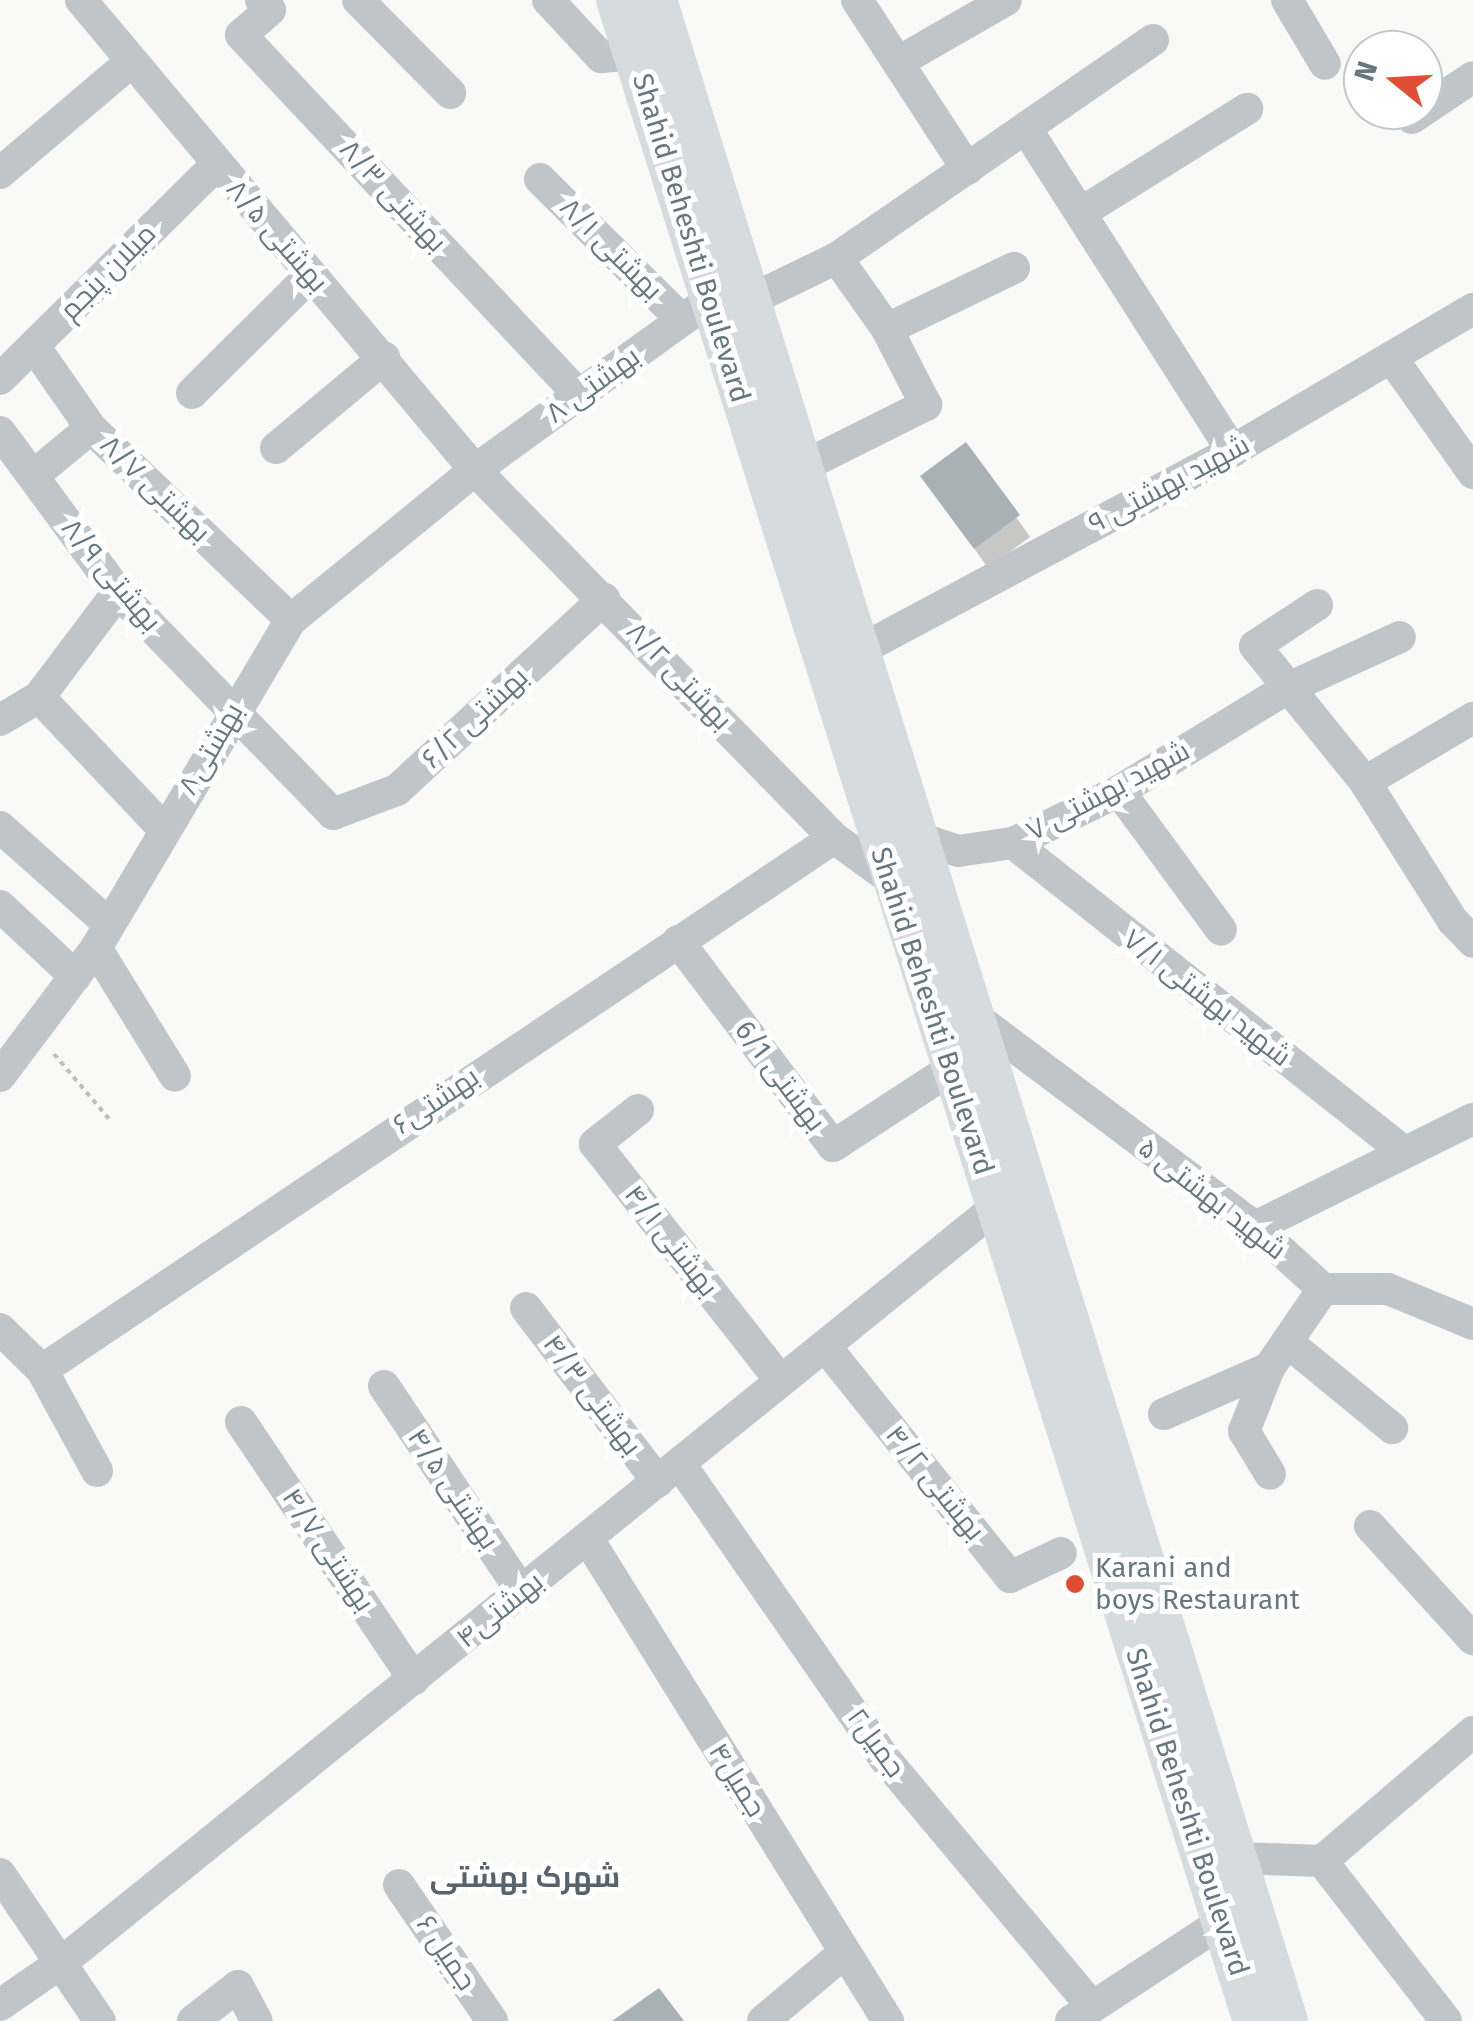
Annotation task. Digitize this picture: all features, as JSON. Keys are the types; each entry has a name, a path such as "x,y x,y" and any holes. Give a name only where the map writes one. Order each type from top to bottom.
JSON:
{"main road":[{"name":"Shahid Beheshti Boulevard","path":"616,0 696,310 888,877 995,1208 1179,1729 1238,1858 1288,2021"},
{"name":"Shahid Beheshti Boulevard","path":"657,0 975,1017 1179,1729 1222,1923 1254,2021"}],"street":[{"name":"بهشتی ۸/۵","path":"81,0 475,470"},
{"path":"358,0 450,92"},
{"path":"548,0 601,57 633,54"},
{"path":"857,0 967,169"},
{"path":"900,61 1006,0"},
{"path":"1287,0 1325,64"},
{"name":"بهشتی ۸/۳","path":"271,3 242,35 579,395"},
{"path":"752,299 838,258 1152,40"},
{"path":"0,172 131,62"},
{"path":"1443,97 1473,77"},
{"path":"1082,212 1247,109"},
{"path":"1027,130 1232,451"},
{"name":"میلان پنجم","path":"0,379 216,165"},
{"name":"بهشتی ۸/۱","path":"540,178 696,310"},
{"path":"802,467 926,405 887,328 838,258"},
{"path":"887,328 1014,268"},
{"path":"192,393 312,275"},
{"name":"شهید بهشتی ۹","path":"860,650 1232,451 1473,309"},
{"name":"۸ بهشتی","path":"475,470 696,310"},
{"name":"بهشتی ۸/۷","path":"34,346 91,428 291,620"},
{"path":"1392,357 1471,467"},
{"path":"276,448 384,358"},
{"path":"33,476 91,428"},
{"name":"بهشتی ۸/۹","path":"0,432 118,592 333,814"},
{"name":"بهشتی ۸/۲","path":"475,470 834,838 888,877"},
{"name":"بهشتی۸","path":"0,1076 102,936 233,710 291,620 475,470"},
{"path":"0,720 39,697 118,592"},
{"name":"بهشتی ۶/۲","path":"333,814 397,790 604,599"},
{"path":"1317,604 1255,646 1365,782 1466,923"},
{"name":"شهید بهشتی ۷","path":"918,838 958,852 1013,843 1119,791 1286,689 1400,636"},
{"path":"39,697 164,829"},
{"path":"1365,782 1473,718"},
{"path":"1119,791 1222,930"},
{"path":"0,828 102,936 175,1076"},
{"name":"بهشتی۶","path":"42,1370 834,838"},
{"name":"شهید بهشتی ۷/۱","path":"1013,843 1404,1151"},
{"path":"0,906 75,976"},
{"name":"بهشتی 6/1","path":"678,940 833,1146 951,1069"},
{"name":"شهید بهشتی ۵","path":"975,1017 1255,1227 1323,1288"},
{"name":"بهشتی ۴/۱","path":"638,1110 595,1144 781,1382"},
{"path":"1255,1227 1473,1118"},
{"name":"بهشتی۴","path":"0,2005 62,1962 995,1208"},
{"path":"1270,1474 1244,1431 1280,1357 1323,1288 1388,1289 1473,1324"},
{"name":"بهشتی ۴/۳","path":"526,1308 669,1472"},
{"path":"0,1331 42,1370 97,1471"},
{"name":"بهشتی ۴/۲","path":"826,1346 1010,1577 1061,1553"},
{"path":"1164,1414 1280,1357"},
{"path":"1280,1357 1392,1428"},
{"name":"بهشتی ۴/۵","path":"384,1386 522,1592"},
{"name":"بهشتی ۴/۷","path":"242,1422 414,1679"},
{"name":"جمیل۲","path":"669,1472 1081,2014"},
{"path":"1370,1526 1473,1640"},
{"name":"جمیل۴","path":"588,1539 888,2021"},
{"path":"1238,1858 1322,1861 1473,1732"},
{"path":"1322,1861 1446,2021"},
{"path":"0,1874 100,2021"},
{"name":"جمیل ۶","path":"399,1885 492,2021"},
{"path":"1081,2014 1222,1923"},
{"path":"763,2021 844,1953"},
{"path":"192,2021 238,1986 257,2021"}],"path":[{"path":"34,1032 110,1120"}],"building":[{"path":"966,442 1020,515 974,549 920,476"},
{"path":"659,1988 684,2021 612,2021"}],"place":[{"name":"Karani and boys Restaurant","path":"1075,1584"}],"district":[{"name":"شهرک بهشتی","path":"525,1877"}]}
